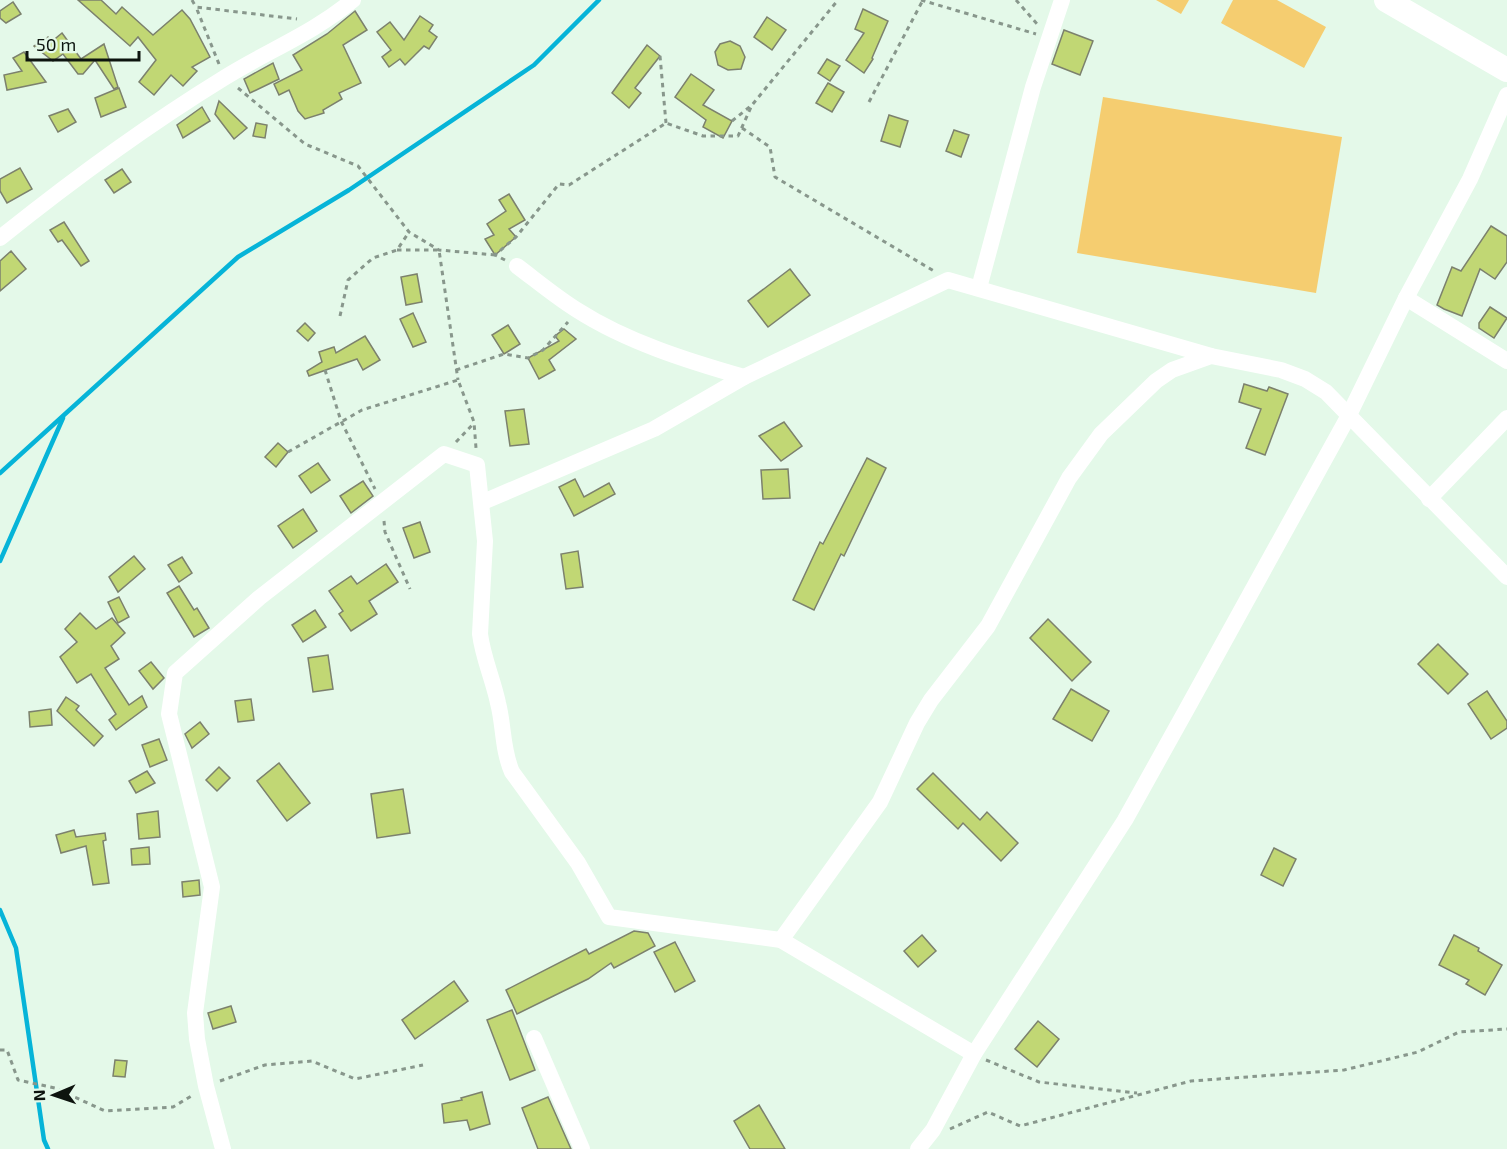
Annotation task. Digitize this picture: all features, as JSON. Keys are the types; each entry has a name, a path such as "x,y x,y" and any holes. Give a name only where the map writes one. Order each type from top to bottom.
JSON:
{"street":[{"path":"0,238 60,190 225,77 324,22 353,0"},
{"path":"979,288 1033,87 1062,0"},
{"path":"1386,0 1507,70"},
{"path":"918,1149 933,1130 974,1054 1125,820 1348,417 1406,298 1470,179 1507,95"},
{"path":"517,266 578,311 643,343 744,377"},
{"path":"483,502 654,429 744,377 948,280 1211,356 1281,370 1305,379 1326,392 1507,577"},
{"path":"1406,298 1507,361"},
{"path":"781,940 880,802 917,723 931,700 988,626 1069,478 1101,434 1156,381 1172,370 1211,356"},
{"path":"1429,499 1507,418"},
{"path":"223,1149 206,1086 197,1039 195,1013 212,887 169,714 175,673 259,598 444,454 477,465 483,502 485,541 480,634 482,649 499,704 505,756 512,772 578,864 609,917 781,940 974,1054"},
{"path":"534,1038 582,1149"}],"path":[{"path":"192,0 225,77 305,144 358,166 409,232 440,250"},
{"path":"732,121 752,105 838,0"},
{"path":"869,102 922,0 1049,38"},
{"path":"1016,0 1049,38"},
{"path":"196,7 324,22"},
{"path":"660,56 666,123"},
{"path":"666,123 703,136 738,136 752,105"},
{"path":"495,255 516,237 560,184 569,185 666,123"},
{"path":"741,128 770,147 775,177 948,280"},
{"path":"397,250 409,232"},
{"path":"340,316 348,280 373,258 397,250 440,250 495,255 517,266"},
{"path":"440,250 456,370 474,422 477,465"},
{"path":"456,370 504,354 528,358 543,350 578,311"},
{"path":"325,370 341,421 382,504 386,532 410,589"},
{"path":"288,452 362,410 458,380"},
{"path":"444,454 474,422"},
{"path":"933,1130 953,1129 988,1112 1020,1126 1191,1081 1344,1070 1418,1052 1459,1032 1507,1029"},
{"path":"974,1054 1039,1082 1142,1093"}],"shaded area":[{"path":"1156,0 1189,0 1181,14"},
{"path":"1233,0 1277,0 1326,27 1304,68 1221,23"},
{"path":"1103,97 1342,137 1316,293 1077,253"}],"building":[{"path":"78,0 101,0 116,14 122,7 153,35 182,10 190,19 210,57 192,67 197,71 183,86 171,75 154,95 139,82 156,60 138,37 130,46"},
{"path":"13,2 21,14 6,23 0,18 0,11"},
{"path":"863,9 888,21 873,59 864,73 846,60 864,33 855,29"},
{"path":"355,11 367,30 343,45 361,83 339,93 342,99 323,110 324,113 305,119 298,111 289,90 279,95 274,84 302,70 293,55 327,34"},
{"path":"420,16 433,25 429,31 437,37 429,49 424,46 405,65 400,59 389,67 382,57 391,50 377,32 390,22 404,40"},
{"path":"767,17 786,30 772,50 754,37"},
{"path":"1064,30 1093,41 1080,75 1052,64"},
{"path":"62,33 81,59 104,44 118,87 114,89 95,60 83,74 78,74 63,54 53,61 34,46 48,37 51,42"},
{"path":"730,41 740,46 745,57 741,69 728,70 718,65 715,52 720,44"},
{"path":"647,45 660,56 635,88 641,93 629,108 612,93"},
{"path":"24,52 46,82 7,90 4,75 22,71 13,58"},
{"path":"827,59 840,66 830,81 818,73"},
{"path":"273,63 279,79 250,93 244,79"},
{"path":"691,74 714,90 703,105 732,121 723,138 703,127 706,120 675,97"},
{"path":"828,83 844,92 832,112 816,103"},
{"path":"119,88 126,107 101,117 95,98"},
{"path":"219,101 247,128 234,139 215,114"},
{"path":"202,107 210,121 183,138 177,125"},
{"path":"68,109 76,122 58,132 49,116"},
{"path":"889,115 908,121 900,147 881,141"},
{"path":"256,123 267,125 265,138 253,136"},
{"path":"954,130 969,135 961,157 946,151"},
{"path":"20,168 32,189 7,203 0,191 0,179"},
{"path":"122,169 131,182 114,193 105,180"},
{"path":"509,194 525,220 509,229 516,237 495,255 485,239 494,235 487,224 506,211 499,200"},
{"path":"64,222 89,261 81,266 62,240 58,242 50,230"},
{"path":"1491,226 1507,236 1507,262 1495,279 1480,269 1462,316 1437,305 1452,267 1461,271"},
{"path":"11,251 26,269 0,291 0,261"},
{"path":"790,269 810,295 768,327 748,301"},
{"path":"417,274 422,302 406,305 401,277"},
{"path":"1490,307 1507,318 1494,338 1479,328 1479,323"},
{"path":"413,313 426,342 413,347 400,319"},
{"path":"305,323 315,333 308,341 297,331"},
{"path":"508,325 520,344 504,354 492,335"},
{"path":"564,329 576,339 549,360 555,370 539,379 528,358 559,341 555,336"},
{"path":"365,336 380,360 363,370 357,359 309,376 307,371 322,362 319,352 334,347 336,353"},
{"path":"1244,384 1267,391 1269,387 1288,394 1265,455 1246,448 1261,409 1239,402"},
{"path":"524,409 529,444 510,446 505,411"},
{"path":"784,422 802,446 781,461 759,436"},
{"path":"278,443 288,452 276,467 265,457"},
{"path":"867,458 886,468 844,556 841,554 814,610 793,600 820,542 823,544"},
{"path":"318,463 330,480 311,493 299,476"},
{"path":"788,469 790,498 763,499 761,470"},
{"path":"575,479 584,497 609,483 615,494 574,516 559,487"},
{"path":"363,481 373,496 351,513 340,496"},
{"path":"303,509 317,531 293,548 278,526"},
{"path":"420,522 430,552 414,558 403,528"},
{"path":"578,551 583,587 566,589 561,554"},
{"path":"134,556 145,569 118,592 109,577"},
{"path":"182,557 192,573 179,582 168,565"},
{"path":"386,564 398,582 369,601 377,614 351,631 339,614 343,611 329,591 351,576 357,584"},
{"path":"179,586 194,610 197,608 209,628 194,637 167,593"},
{"path":"119,597 129,617 118,623 108,602"},
{"path":"315,610 326,627 303,642 292,625"},
{"path":"80,613 96,629 112,618 125,633 111,646 119,659 105,668 129,705 142,696 147,707 116,730 109,720 116,714 91,674 77,683 60,657 77,642 65,629"},
{"path":"1048,619 1091,662 1072,681 1030,638"},
{"path":"1438,644 1468,674 1448,694 1418,664"},
{"path":"328,655 333,689 313,692 308,658"},
{"path":"151,662 164,678 153,689 139,671"},
{"path":"1071,689 1109,711 1092,741 1053,719"},
{"path":"1487,691 1507,721 1507,728 1491,739 1468,704"},
{"path":"66,697 79,706 76,710 103,736 94,746 57,711"},
{"path":"251,699 254,720 238,722 235,701"},
{"path":"51,709 52,725 30,727 29,712"},
{"path":"200,722 209,734 192,748 185,734"},
{"path":"159,739 167,760 150,767 142,745"},
{"path":"279,763 310,803 287,821 257,781"},
{"path":"219,767 230,778 217,791 206,780"},
{"path":"147,771 155,783 136,793 129,781"},
{"path":"933,773 980,820 987,812 1018,843 1001,861 963,823 958,829 917,789"},
{"path":"403,789 410,833 377,838 371,794"},
{"path":"158,811 160,837 139,839 137,814"},
{"path":"74,830 76,837 105,833 106,840 103,841 109,883 93,885 86,846 61,853 56,835"},
{"path":"149,847 150,864 132,865 131,849"},
{"path":"1274,848 1296,859 1283,886 1261,875"},
{"path":"199,880 200,895 183,897 182,882"},
{"path":"634,931 648,933 655,946 614,968 611,963 588,979 517,1014 506,990 586,949 589,954"},
{"path":"922,935 936,951 918,967 904,951"},
{"path":"1454,935 1479,948 1478,951 1502,965 1485,995 1466,984 1469,980 1439,965"},
{"path":"675,942 695,981 675,992 654,952"},
{"path":"454,981 468,1001 415,1039 402,1020"},
{"path":"231,1006 236,1022 213,1029 208,1013"},
{"path":"512,1010 535,1070 510,1080 487,1020"},
{"path":"1038,1021 1059,1039 1037,1067 1015,1049"},
{"path":"115,1060 127,1061 125,1077 113,1076"},
{"path":"482,1092 490,1124 470,1130 467,1120 444,1123 442,1104 462,1100 461,1098"},
{"path":"548,1097 571,1149 538,1149 522,1108"},
{"path":"759,1105 785,1149 750,1149 734,1121"}],"waterway":[{"path":"0,473 238,257 349,190 534,65 599,0"},
{"path":"0,561 63,418"},
{"path":"0,910 16,948 44,1140 48,1149"}]}
